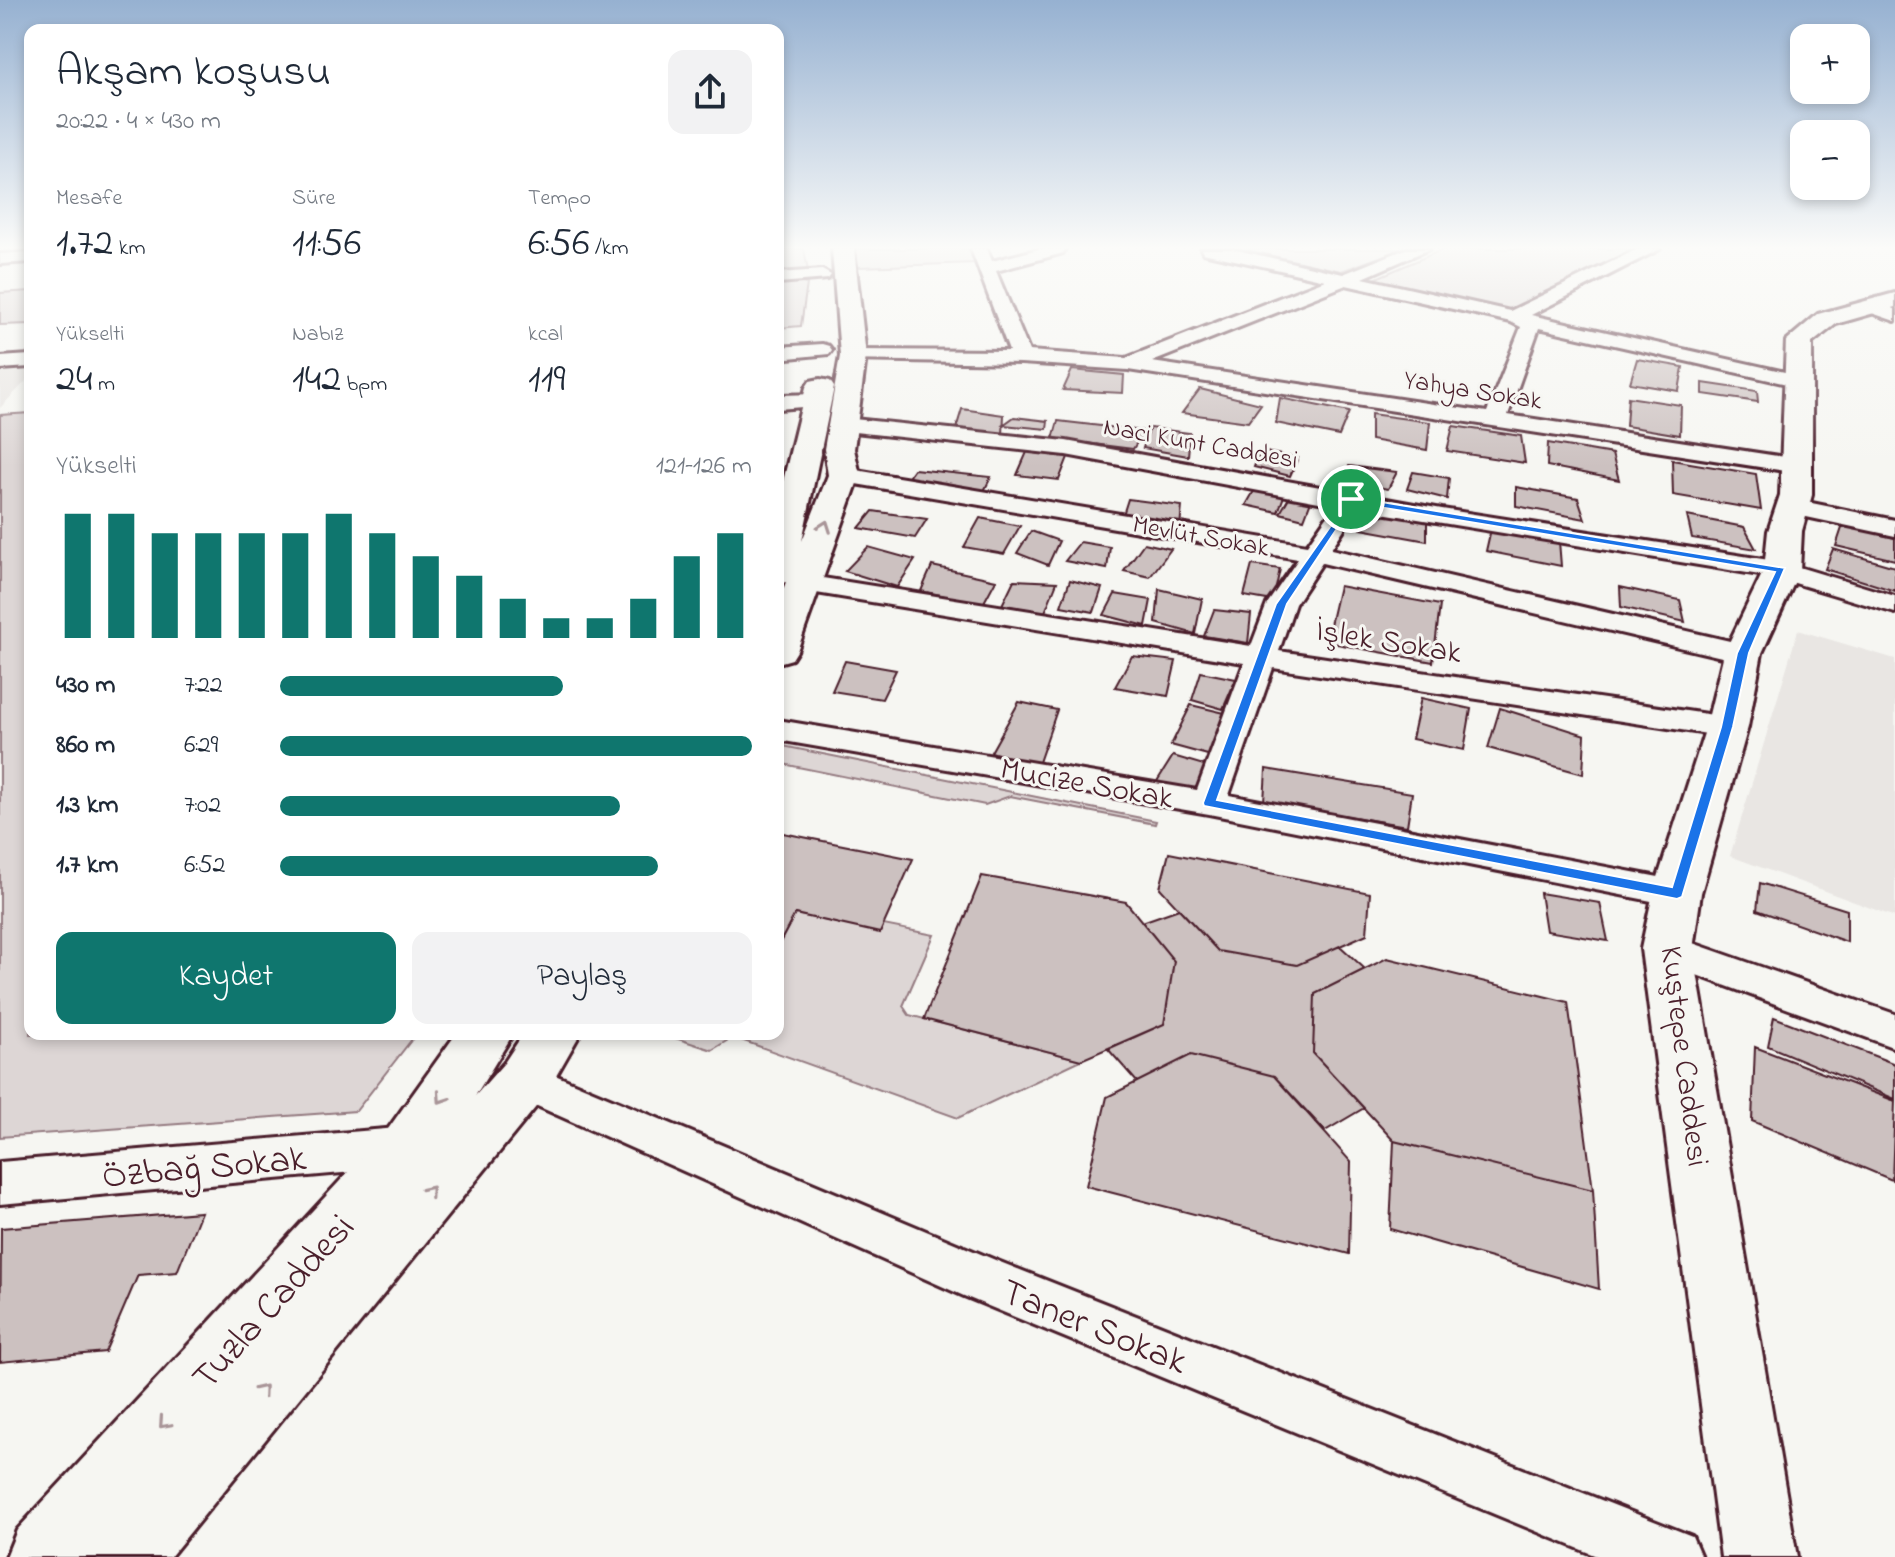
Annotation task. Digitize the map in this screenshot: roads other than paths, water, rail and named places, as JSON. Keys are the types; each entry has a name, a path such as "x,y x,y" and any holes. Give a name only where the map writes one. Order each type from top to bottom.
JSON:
{"main road":[{"path":"784,617 819,400 822,322"},
{"path":"791,578 844,475 839,449 853,356 850,322"},
{"name":"Kuştepe Caddesi","path":"1759,1557 1667,949 1677,893 1727,727 1743,653 1782,570 1785,531 1795,487 1799,341 1824,322"},
{"name":"Tuzla Caddesi","path":"44,1557 409,1147 521,1049"},
{"name":"Tuzla Caddesi","path":"121,1557 521,1049"}],"street":[{"path":"1007,322 1021,357"},
{"path":"1128,364 1236,322"},
{"path":"1495,420 1531,325 1525,322"},
{"path":"1539,322 1796,380"},
{"path":"784,353 822,350"},
{"name":"Yahya Sokak","path":"853,356 1021,357 1128,364 1495,420 1795,487 1895,528"},
{"path":"0,363 24,361"},
{"path":"784,402 819,400"},
{"name":"Naci Kunt Caddesi","path":"844,425 1066,448 1351,499 1782,570 1895,605"},
{"name":"Mevlüt Sokak","path":"844,475 1316,554 1743,653"},
{"path":"1209,803 1281,604 1351,499"},
{"name":"İşlek Sokak","path":"791,578 1261,657 1727,727"},
{"name":"Mucize Sokak","path":"784,731 1209,803 1677,893"},
{"path":"1667,949 1895,1031"},
{"name":"Taner Sokak","path":"521,1049 982,1279 1671,1557"},
{"name":"Özbağ Sokak","path":"0,1183 409,1147"}]}
